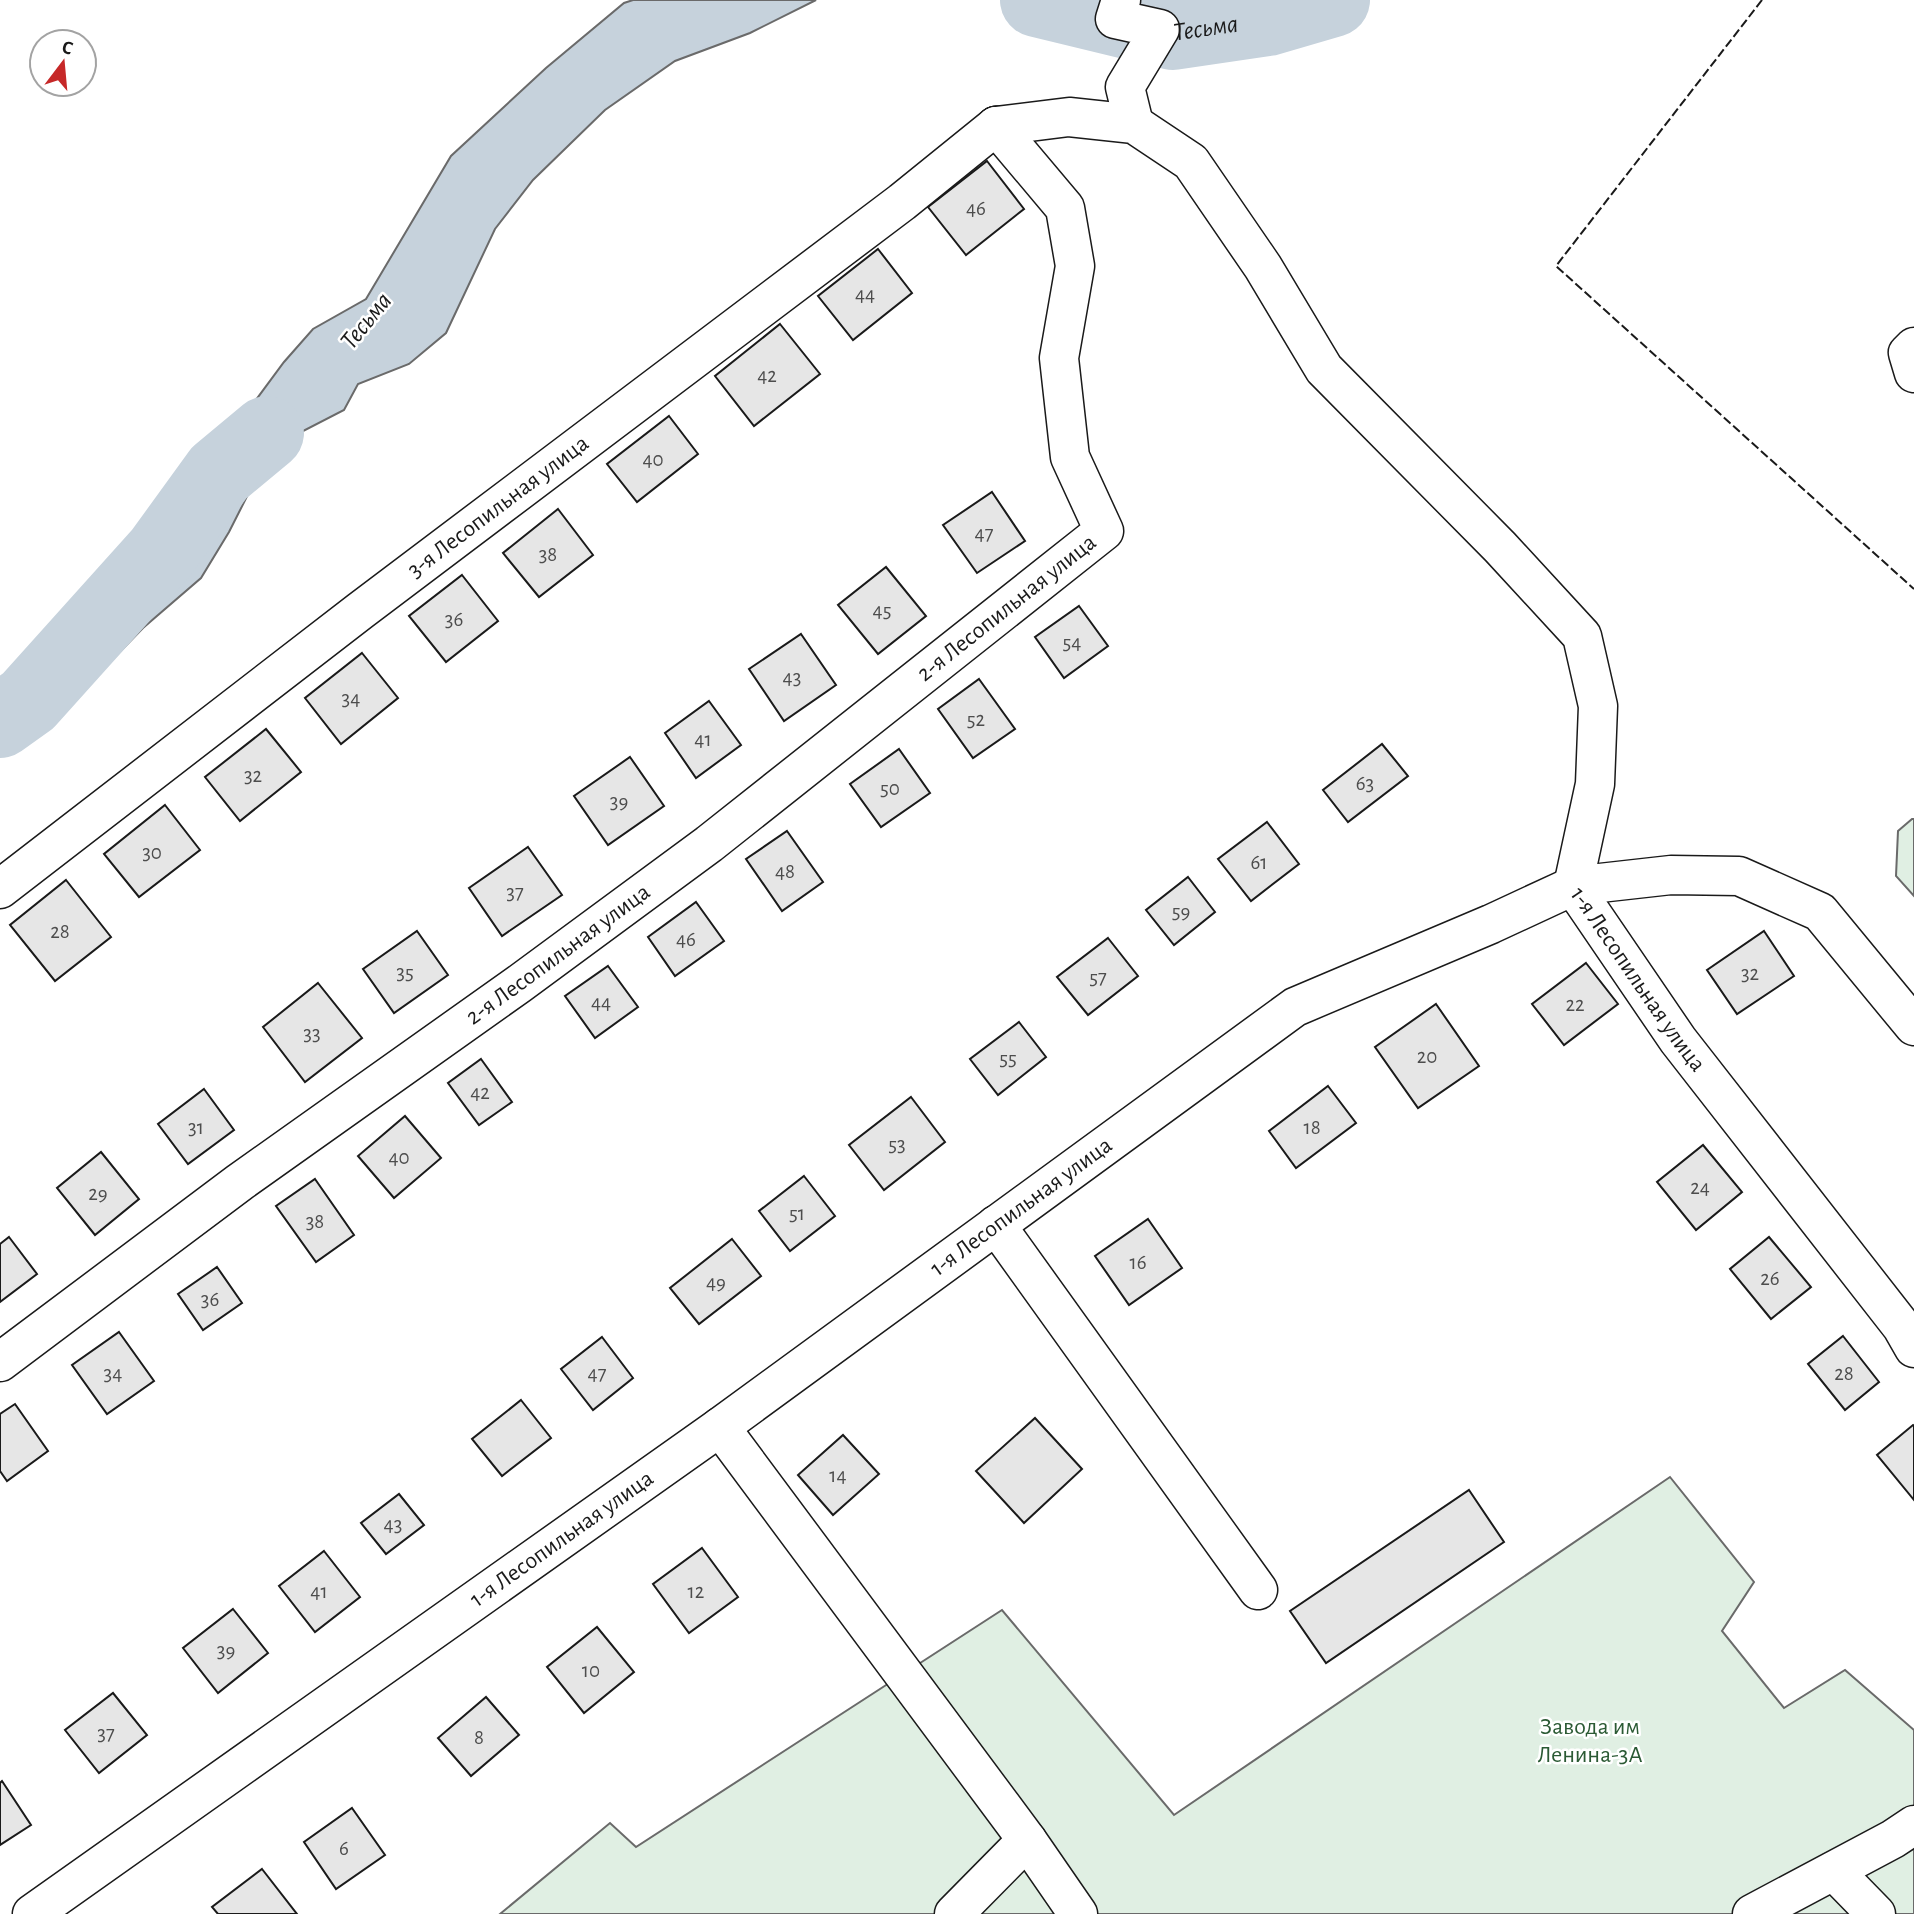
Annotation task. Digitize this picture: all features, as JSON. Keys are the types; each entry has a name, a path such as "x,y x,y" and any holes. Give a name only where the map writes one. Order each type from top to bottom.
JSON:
{"street":[{"path":"1121,0 1115,19 1160,29 1125,87 1134,124"},
{"path":"996,126 1069,117 1134,124 1191,162 1263,267 1324,369 1500,547 1582,636 1598,706 1595,784 1573,886 1671,875 1739,876 1819,912 1914,1026"},
{"name":"2-я Лесопильная улица","path":"0,1362 240,1182 519,984 709,844 1104,531 1070,457 1059,358 1075,266 1065,208 996,126"},
{"name":"3-я Лесопильная улица","path":"0,888 393,586 902,202 996,126"},
{"path":"1914,347 1908,353 1914,373"},
{"name":"1-я Лесопильная улица","path":"32,1914 720,1427 1294,1007 1491,924 1573,886 1678,1040 1902,1327 1914,1348"},
{"path":"996,1225 1258,1590"},
{"path":"720,1427 1027,1840 1078,1914"},
{"path":"1752,1914 1893,1839 1914,1825"},
{"path":"954,1914 1027,1840"},
{"path":"1834,1871 1876,1914"}],"green space":[{"path":"1912,819 1914,896 1896,876 1898,831"},
{"name":"Завода им Ленина-3А","path":"1670,1477 1754,1582 1722,1631 1784,1708 1845,1670 1914,1730 1914,1914 500,1914 610,1823 636,1847 1002,1610 1174,1815"}],"water":[{"path":"633,0 816,0 750,33 675,61 605,110 533,180 495,229 446,333 409,364 358,384 344,410 272,447 229,532 201,578 143,628 85,688 0,751 0,679 192,513 221,447 284,362 313,329 366,299 451,156 546,68 624,3"},
{"path":"1064,0 1310,0 1242,27 1160,29 1099,14"}],"building":[{"path":"987,161 1024,209 966,255 928,207"},
{"path":"878,249 912,293 853,340 818,296"},
{"path":"780,324 820,374 754,426 715,376"},
{"path":"669,416 698,454 637,502 607,464"},
{"path":"992,492 1025,541 977,573 943,525"},
{"path":"558,509 593,555 539,597 503,553"},
{"path":"886,567 926,616 878,654 838,605"},
{"path":"462,575 498,621 446,662 409,616"},
{"path":"1079,606 1108,646 1064,678 1035,637"},
{"path":"801,634 836,685 784,721 749,669"},
{"path":"362,653 398,698 341,744 305,698"},
{"path":"979,679 1015,729 973,758 938,709"},
{"path":"709,701 741,745 696,778 665,733"},
{"path":"266,729 301,772 240,821 205,777"},
{"path":"1382,744 1408,776 1348,822 1323,790"},
{"path":"899,749 930,793 881,827 850,784"},
{"path":"630,757 664,806 608,845 574,796"},
{"path":"165,805 200,850 139,897 104,854"},
{"path":"1267,822 1299,864 1251,901 1218,859"},
{"path":"787,831 823,882 782,911 746,859"},
{"path":"528,847 562,895 502,936 469,888"},
{"path":"1188,877 1215,912 1174,945 1146,910"},
{"path":"66,880 111,937 55,981 10,925"},
{"path":"696,902 724,941 675,976 648,937"},
{"path":"417,931 448,975 394,1013 363,969"},
{"path":"1764,931 1794,976 1737,1014 1707,970"},
{"path":"1108,938 1138,976 1088,1015 1057,977"},
{"path":"1586,963 1618,1004 1564,1045 1532,1004"},
{"path":"608,966 638,1007 595,1038 565,996"},
{"path":"318,983 362,1038 305,1082 263,1027"},
{"path":"1436,1004 1479,1066 1418,1108 1375,1047"},
{"path":"1019,1022 1046,1057 998,1095 970,1059"},
{"path":"481,1059 512,1102 479,1125 448,1083"},
{"path":"1328,1086 1356,1123 1296,1168 1269,1131"},
{"path":"204,1089 234,1130 188,1164 158,1124"},
{"path":"911,1097 945,1142 884,1190 849,1145"},
{"path":"405,1116 441,1158 394,1198 358,1156"},
{"path":"1703,1145 1742,1192 1696,1230 1657,1182"},
{"path":"101,1152 139,1199 95,1235 57,1188"},
{"path":"804,1176 835,1216 790,1251 759,1211"},
{"path":"315,1179 354,1235 316,1262 276,1206"},
{"path":"1148,1219 1182,1268 1129,1305 1095,1256"},
{"path":"9,1237 37,1274 0,1302 0,1244"},
{"path":"1769,1237 1811,1287 1771,1319 1730,1269"},
{"path":"732,1239 761,1276 699,1324 670,1288"},
{"path":"217,1267 242,1303 203,1330 178,1294"},
{"path":"119,1332 154,1381 107,1414 72,1365"},
{"path":"1843,1336 1879,1382 1845,1410 1808,1364"},
{"path":"602,1337 633,1378 593,1410 561,1369"},
{"path":"521,1400 551,1438 502,1476 472,1439"},
{"path":"15,1404 48,1451 7,1481 0,1471 0,1414"},
{"path":"1035,1418 1082,1469 1024,1523 976,1471"},
{"path":"1914,1426 1914,1500 1877,1455"},
{"path":"843,1435 879,1474 833,1515 798,1475"},
{"path":"1469,1490 1504,1542 1326,1663 1290,1611"},
{"path":"399,1494 424,1525 386,1554 361,1523"},
{"path":"702,1548 738,1597 689,1633 653,1584"},
{"path":"324,1551 360,1597 315,1632 279,1586"},
{"path":"233,1609 268,1653 218,1693 183,1648"},
{"path":"597,1627 634,1672 584,1713 547,1667"},
{"path":"113,1693 147,1735 99,1773 65,1730"},
{"path":"486,1697 519,1735 471,1776 438,1738"},
{"path":"2,1781 31,1825 0,1845 0,1783"},
{"path":"352,1808 385,1855 336,1889 304,1842"},
{"path":"262,1869 297,1914 218,1914 212,1907"}],"waterway":[{"name":"Тесьма","path":"1037,0 1173,33 1268,19 1333,0"},
{"name":"Тесьма","path":"0,721 28,701 161,553 219,473 267,433"}],"fence":[{"path":"1762,0 1556,266 1914,589"}]}
